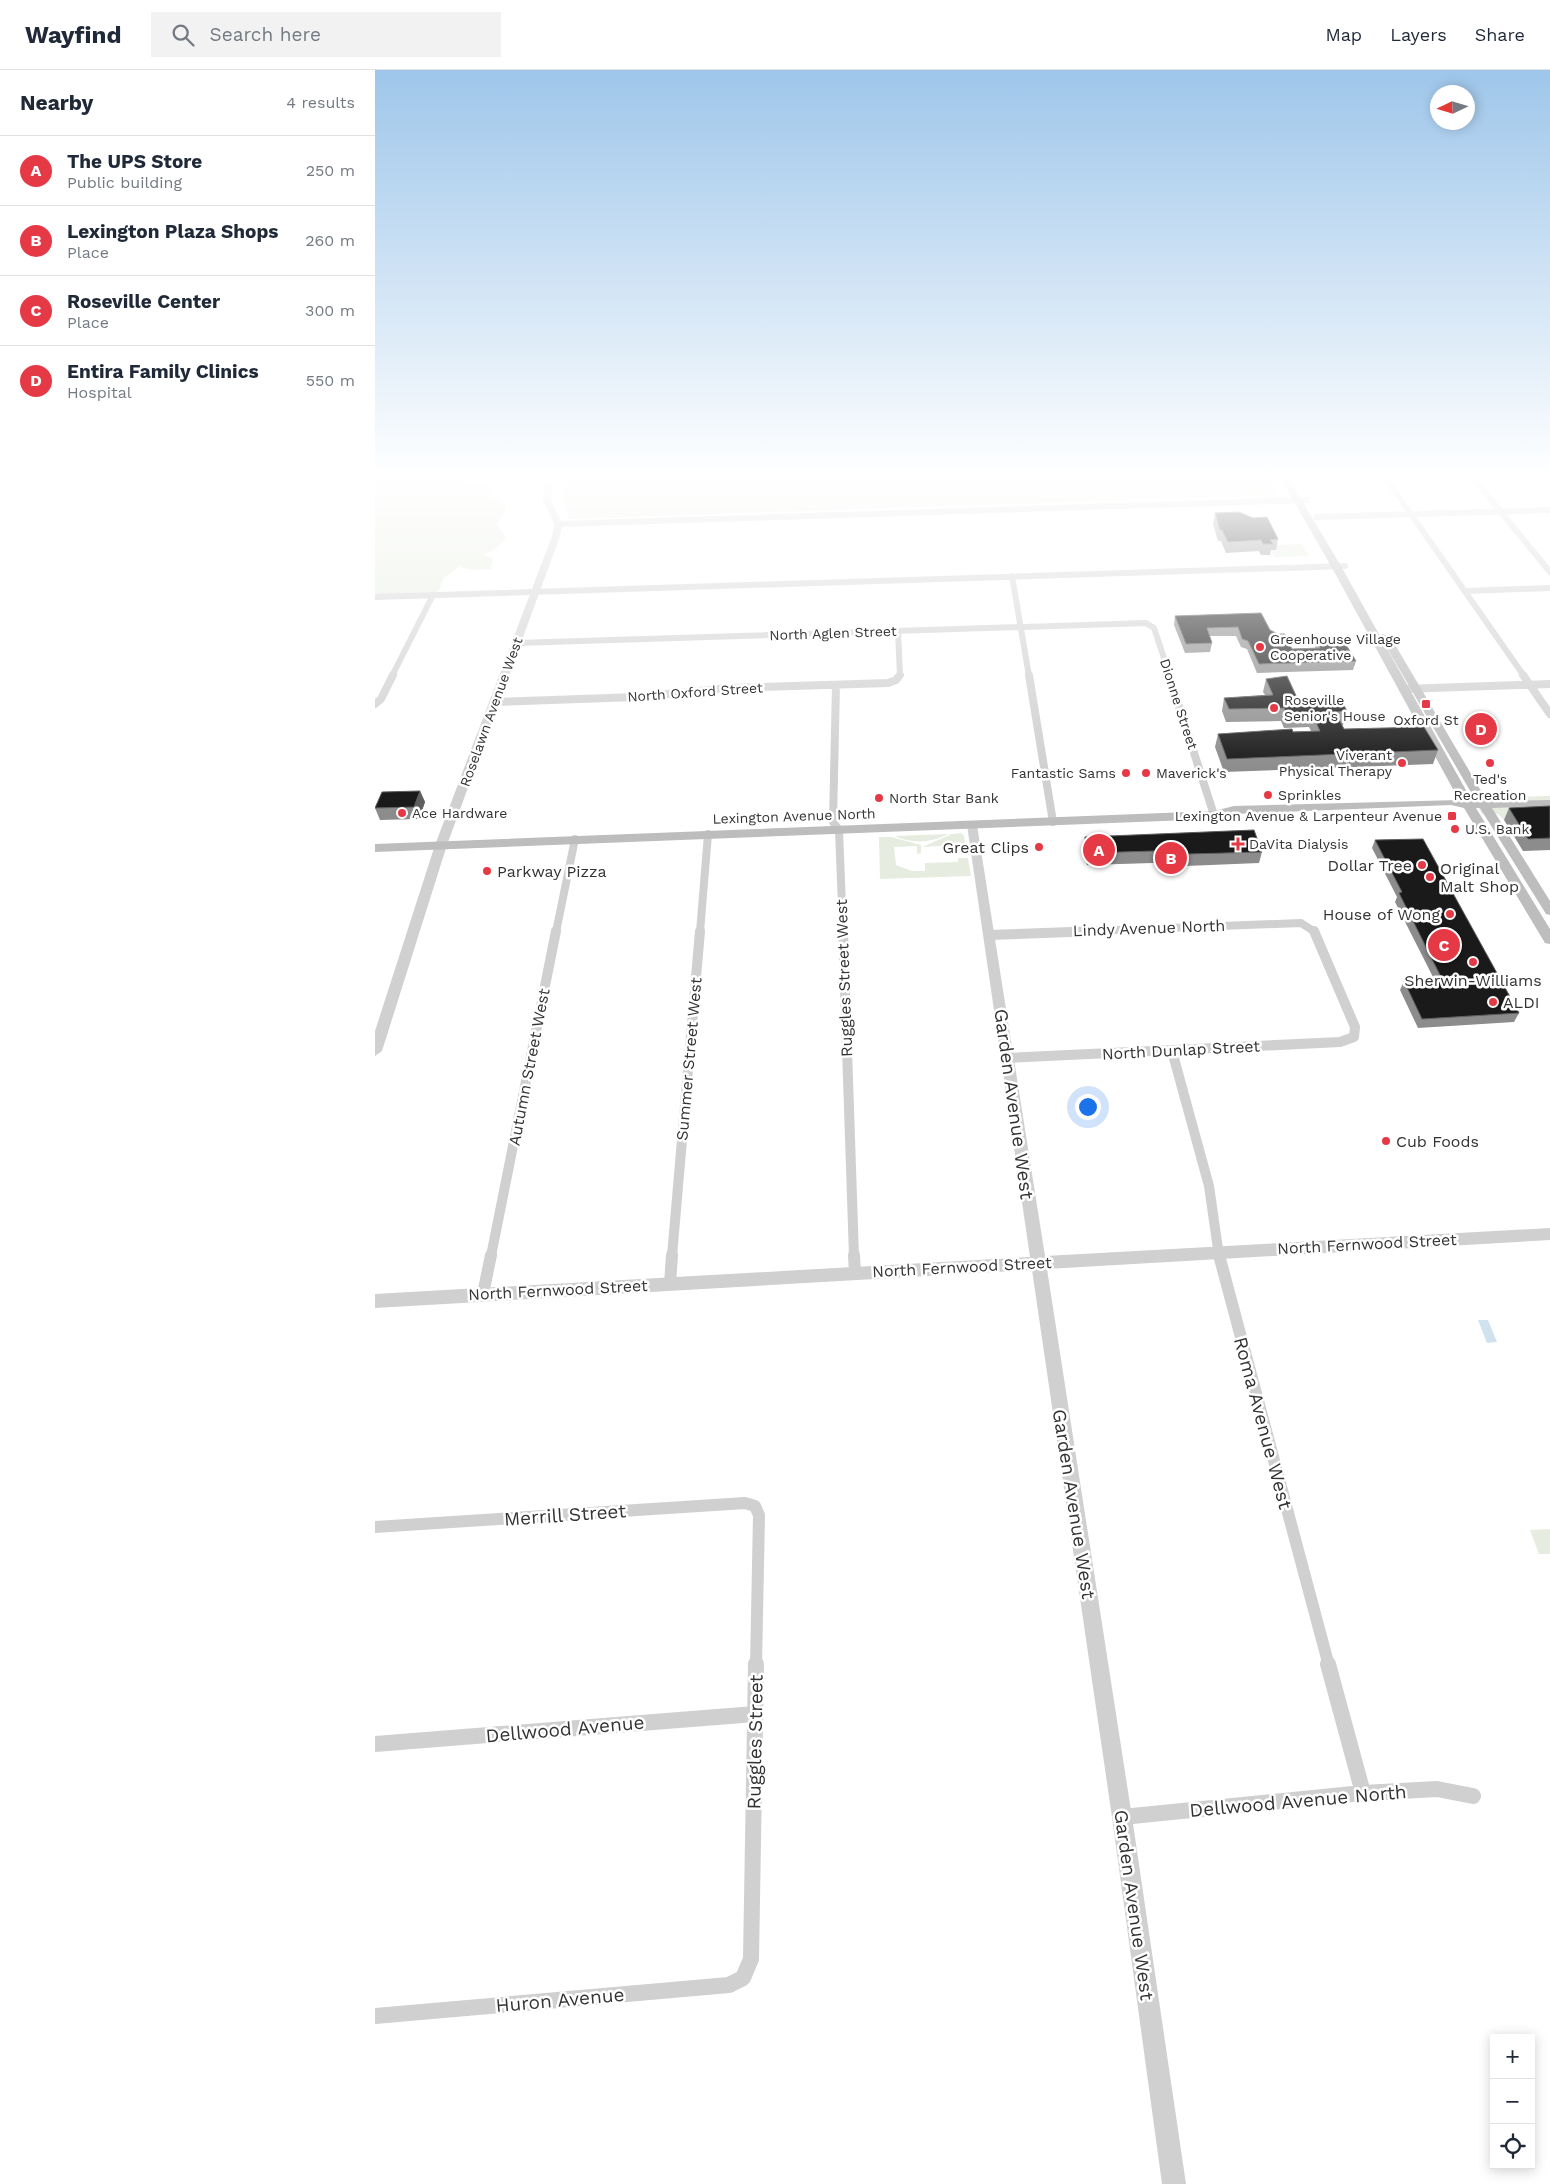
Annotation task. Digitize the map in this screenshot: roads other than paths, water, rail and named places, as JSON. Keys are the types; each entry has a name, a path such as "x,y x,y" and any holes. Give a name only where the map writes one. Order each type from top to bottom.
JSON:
{"main road":[{"path":"1343,573 1403,689 1468,805 1550,940"},
{"path":"1344,573 1417,688 1484,805 1550,911"},
{"name":"Lexington Avenue North","path":"375,848 1214,815 1236,819 1455,809 1468,805 1550,803"}],"street":[{"name":"Roselawn Avenue West","path":"375,1051 441,845 542,573"},
{"path":"375,597 1122,573"},
{"path":"1452,573 1550,714"},
{"path":"1012,576 1053,822"},
{"path":"1465,591 1550,588"},
{"path":"375,704 381,699 433,595"},
{"name":"North Aglen Street","path":"517,643 1141,623 1150,625"},
{"name":"Dionne Street","path":"1150,625 1154,628 1214,815"},
{"name":"North Oxford Street","path":"495,702 637,697 730,688 888,683 900,676 898,631"},
{"path":"1403,689 1550,684"},
{"name":"Ruggles Street West","path":"836,685 833,822 839,830 855,1273"},
{"name":"Garden Avenue West","path":"972,825 1122,1817 1174,2184"},
{"name":"Summer Street West","path":"670,1284 708,834"},
{"name":"Autumn Street West","path":"483,1294 575,839"},
{"name":"Lindy Avenue North","path":"989,935 1295,922 1308,925 1316,934 1352,1019 1355,1028 1354,1037"},
{"name":"North Dunlap Street","path":"1008,1058 1341,1042 1354,1037"},
{"name":"Roma Avenue West","path":"1172,1051 1209,1186 1217,1252 1363,1793"},
{"name":"North Fernwood Street","path":"375,1301 1550,1234"},
{"name":"Merrill Street","path":"375,1527 745,1503 755,1506"},
{"name":"Ruggles Street","path":"743,1978 751,1959 759,1514 755,1506"},
{"name":"Dellwood Avenue","path":"375,1744 755,1714"},
{"name":"Dellwood Avenue North","path":"1122,1817 1363,1793 1437,1789 1473,1796"},
{"name":"Huron Avenue","path":"375,2016 729,1985 743,1978"}],"water":[{"path":"1478,1320 1488,1320 1497,1342 1487,1343"}],"place":[{"name":"Greenhouse Village Cooperative","path":"1260,647"},
{"name":"Oxford St","path":"1426,704"},
{"name":"Roseville Senior's House","path":"1274,708"},
{"name":"Entira Family Clinics","path":"1481,729"},
{"name":"Viverant Physical Therapy","path":"1402,763"},
{"name":"Ted's Recreation","path":"1490,763"},
{"name":"Fantastic Sams","path":"1126,773"},
{"name":"Maverick's","path":"1146,773"},
{"name":"Sprinkles","path":"1268,795"},
{"name":"North Star Bank","path":"879,798"},
{"name":"Ace Hardware","path":"402,813"},
{"name":"Lexington Avenue & Larpenteur Avenue","path":"1452,816"},
{"name":"U.S. Bank","path":"1455,829"},
{"name":"DaVita Dialysis","path":"1238,844"},
{"name":"Great Clips","path":"1039,847"},
{"name":"The UPS Store","path":"1099,850"},
{"name":"Lexington Plaza Shops","path":"1171,858"},
{"name":"Dollar Tree","path":"1422,865"},
{"name":"Parkway Pizza","path":"487,871"},
{"name":"Original Malt Shop","path":"1430,877"},
{"name":"House of Wong","path":"1450,914"},
{"name":"Roseville Center","path":"1444,945"},
{"name":"Sherwin-Williams","path":"1473,962"},
{"name":"ALDI","path":"1493,1002"},
{"name":"Cub Foods","path":"1386,1141"}]}
